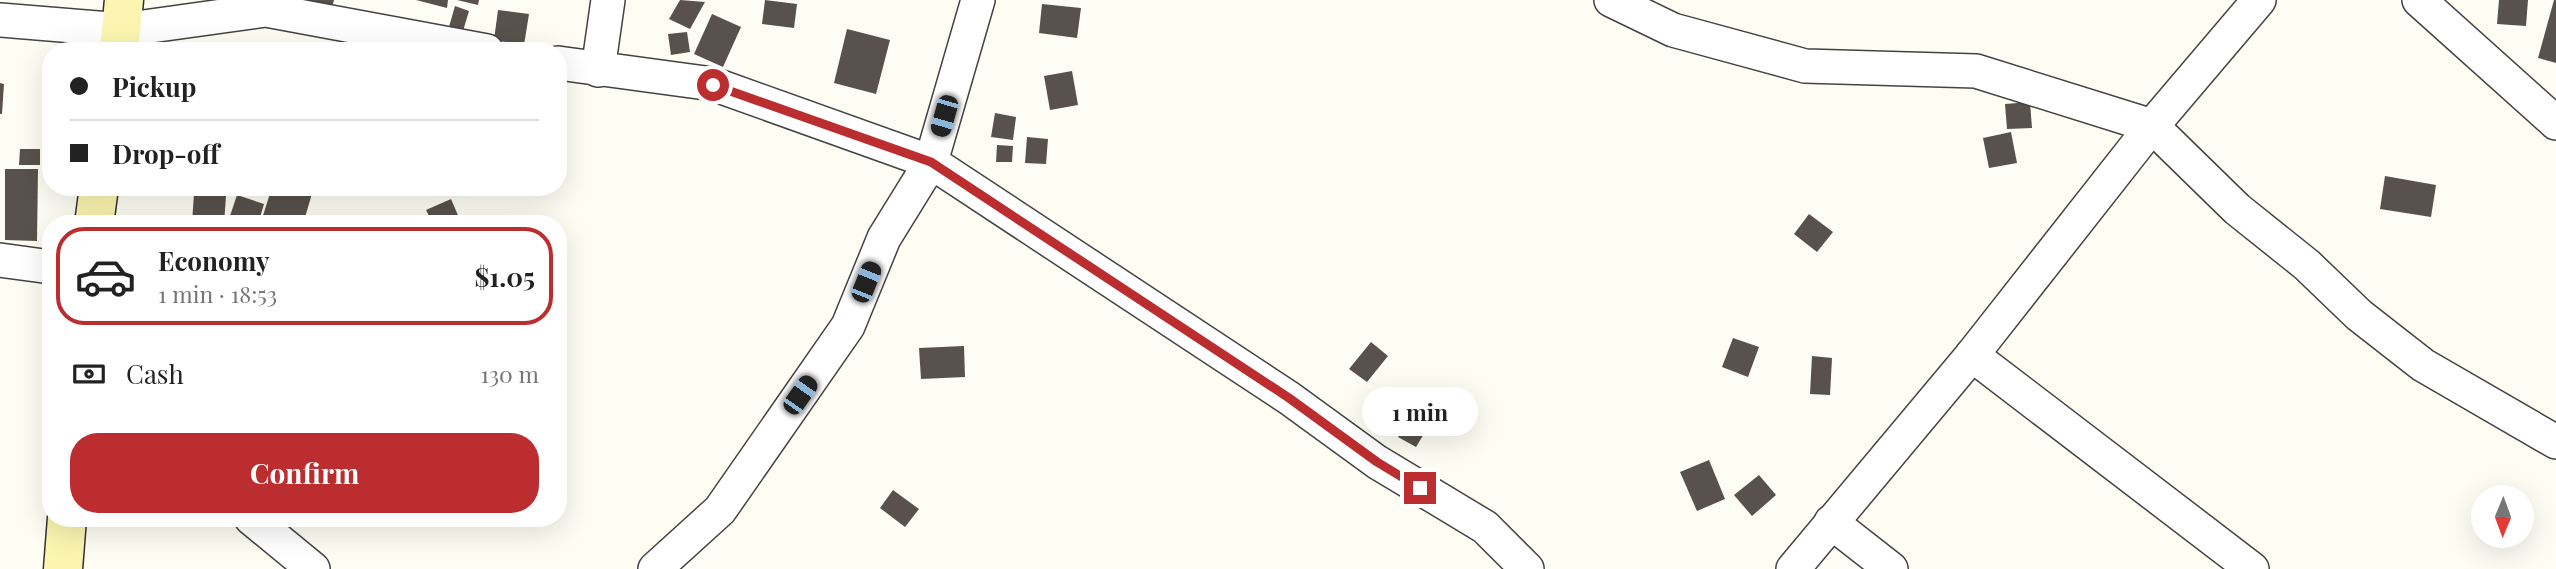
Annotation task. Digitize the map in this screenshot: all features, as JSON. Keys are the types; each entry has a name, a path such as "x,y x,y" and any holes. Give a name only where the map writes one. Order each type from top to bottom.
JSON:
{"street":[{"path":"598,70 608,0"},
{"path":"655,569 720,510 848,326 884,238 931,162 978,0"},
{"path":"1611,0 1673,30 1805,66 1976,71 2152,126 2237,209 2307,265 2359,316 2423,365 2556,442"},
{"path":"1793,569 1972,355 2152,126 2259,0"},
{"path":"2418,0 2556,123"},
{"path":"0,20 122,27 266,10 438,42"},
{"path":"567,65 713,85 931,162 1289,398 1377,462 1485,527 1527,569"},
{"path":"95,215 98,196"},
{"path":"0,260 42,266"},
{"path":"1972,355 2252,569"},
{"path":"1831,522 1891,569"},
{"path":"63,569 66,527"},
{"path":"262,527 313,569"}],"building":[{"path":"303,0 334,0 331,12"},
{"path":"416,0 448,0 447,8"},
{"path":"457,0 479,0 478,5"},
{"path":"680,0 705,2 690,29 669,19"},
{"path":"765,0 797,4 794,28 762,24"},
{"path":"2499,0 2528,0 2526,26 2497,24"},
{"path":"2556,0 2556,63 2538,58"},
{"path":"1042,4 1081,8 1077,38 1039,33"},
{"path":"455,6 469,11 463,31 449,27"},
{"path":"498,10 529,14 524,42 494,40"},
{"path":"712,14 741,27 723,67 694,54"},
{"path":"847,29 890,40 876,94 834,83"},
{"path":"687,32 690,52 671,55 668,34"},
{"path":"1072,71 1078,105 1050,110 1044,76"},
{"path":"0,83 4,84 2,114 0,114"},
{"path":"2030,102 2032,128 2007,129 2005,104"},
{"path":"995,113 1016,117 1013,140 991,137"},
{"path":"2011,132 2017,163 1989,168 1983,138"},
{"path":"1027,137 1048,139 1046,164 1025,163"},
{"path":"997,145 1013,146 1012,162 996,162"},
{"path":"20,149 40,149 40,165 19,165"},
{"path":"5,169 38,169 37,241 5,240"},
{"path":"2385,176 2436,185 2431,217 2380,209"},
{"path":"194,196 226,196 225,215 193,215"},
{"path":"237,196 264,204 261,215 230,215"},
{"path":"269,196 311,196 306,215 263,215"},
{"path":"451,199 458,215 428,215 426,210"},
{"path":"1809,214 1833,232 1817,252 1794,234"},
{"path":"1733,338 1759,347 1748,377 1722,367"},
{"path":"1371,342 1388,356 1367,382 1349,369"},
{"path":"964,346 965,377 921,379 919,348"},
{"path":"1812,356 1832,358 1830,395 1810,394"},
{"path":"1414,408 1433,419 1416,447 1398,437"},
{"path":"1709,460 1725,499 1697,511 1680,472"},
{"path":"1759,475 1776,495 1752,516 1734,495"},
{"path":"893,490 919,509 905,527 880,508"}],"route":[{"path":"713,85 931,162 1289,398 1377,462 1420,488"}]}
